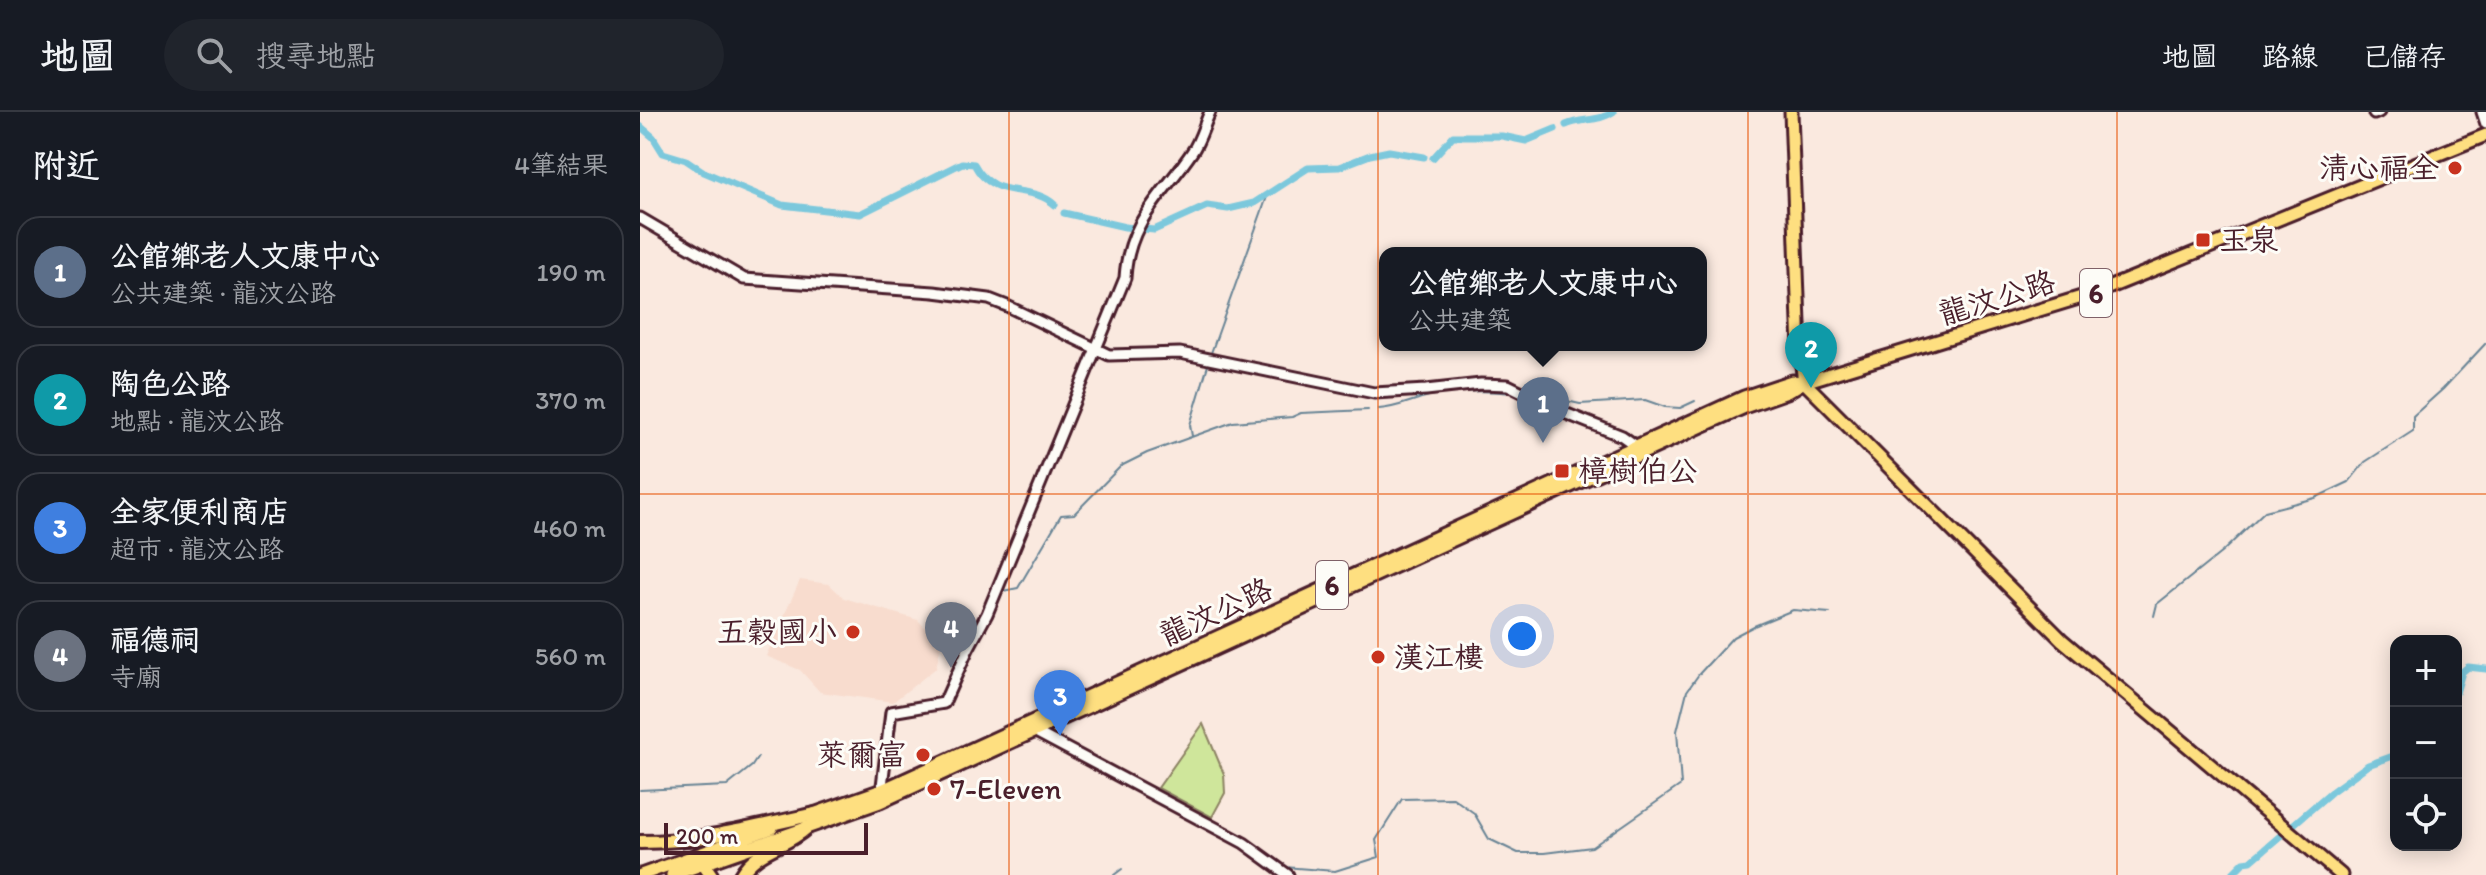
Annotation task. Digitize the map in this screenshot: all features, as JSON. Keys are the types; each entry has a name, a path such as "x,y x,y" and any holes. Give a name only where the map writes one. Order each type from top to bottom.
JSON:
{"highway":[{"path":"640,842 671,842 712,836 815,814"},
{"path":"741,875 756,857 792,841 806,828"}],"main road":[{"path":"1791,112 1800,350 1804,382 2042,621 2341,875"},
{"name":"龍汶公路","path":"672,875 806,828 836,812 881,796 1640,449 1744,397 1792,381 1804,382 2098,292 2486,135"},
{"name":"龍汶公路","path":"641,875 704,865 815,814 836,812"}],"street":[{"path":"881,796 891,712 944,703 987,614 1125,278 1126,257 1148,207 1193,150 1210,112"},
{"path":"2482,112 2486,124"},
{"path":"640,218 744,279 934,292 989,299 1109,355 1180,353 1374,393 1481,384 1508,385 1640,449"},
{"path":"1030,728 1244,843 1288,875"}],"shaded area":[{"name":"五穀國小","path":"800,580 829,584 844,598 918,620 941,645 936,668 893,702 820,692 800,670 766,656"}],"green space":[{"path":"1203,724 1224,774 1225,793 1212,817 1158,788"}],"waterway":[{"path":"1566,125 1613,112"},
{"path":"640,126 653,137 663,153 686,160 704,172 782,205 860,214 962,163 974,164 982,176 1002,188 1035,194 1055,205"},
{"path":"1433,158 1453,136 1502,136 1526,141 1555,129"},
{"path":"1064,213 1125,227 1154,230 1207,206 1228,209 1254,203 1308,168 1339,167 1389,151 1424,157"},
{"path":"1211,353 1268,194"},
{"path":"2154,616 2157,604 2222,552 2265,511 2315,498 2349,482 2365,462 2413,431 2413,416 2486,343"},
{"path":"1192,436 1190,425 1208,365"},
{"path":"1379,409 1450,393 1513,393"},
{"path":"1540,395 1580,404 1645,400 1680,408 1695,401"},
{"path":"1003,591 1018,588 1061,515 1074,514 1121,466 1147,453 1233,422 1292,417 1301,413 1368,410"},
{"path":"1284,867 1335,871 1379,857 1376,840 1402,799 1453,798 1474,813 1489,839 1518,853 1592,847 1681,785 1677,731 1687,691 1733,637 1793,610 1830,613"},
{"path":"2462,672 2468,667 2486,669"},
{"path":"640,790 727,786 752,766 758,757"},
{"path":"2231,875 2331,792 2368,765 2390,757"},
{"path":"1114,875 1122,869"}],"place":[{"name":"清心福全","path":"2455,168"},
{"name":"玉泉","path":"2203,240"},
{"name":"陶色公路","path":"1811,388"},
{"name":"公館鄉老人文康中心","path":"1543,443"},
{"name":"樟樹伯公","path":"1562,471"},
{"name":"五穀國小","path":"853,632"},
{"name":"漢江樓","path":"1378,657"},
{"name":"福德祠","path":"951,668"},
{"name":"全家便利商店","path":"1060,736"},
{"name":"萊爾富","path":"923,755"},
{"name":"7-Eleven","path":"934,789"}]}
